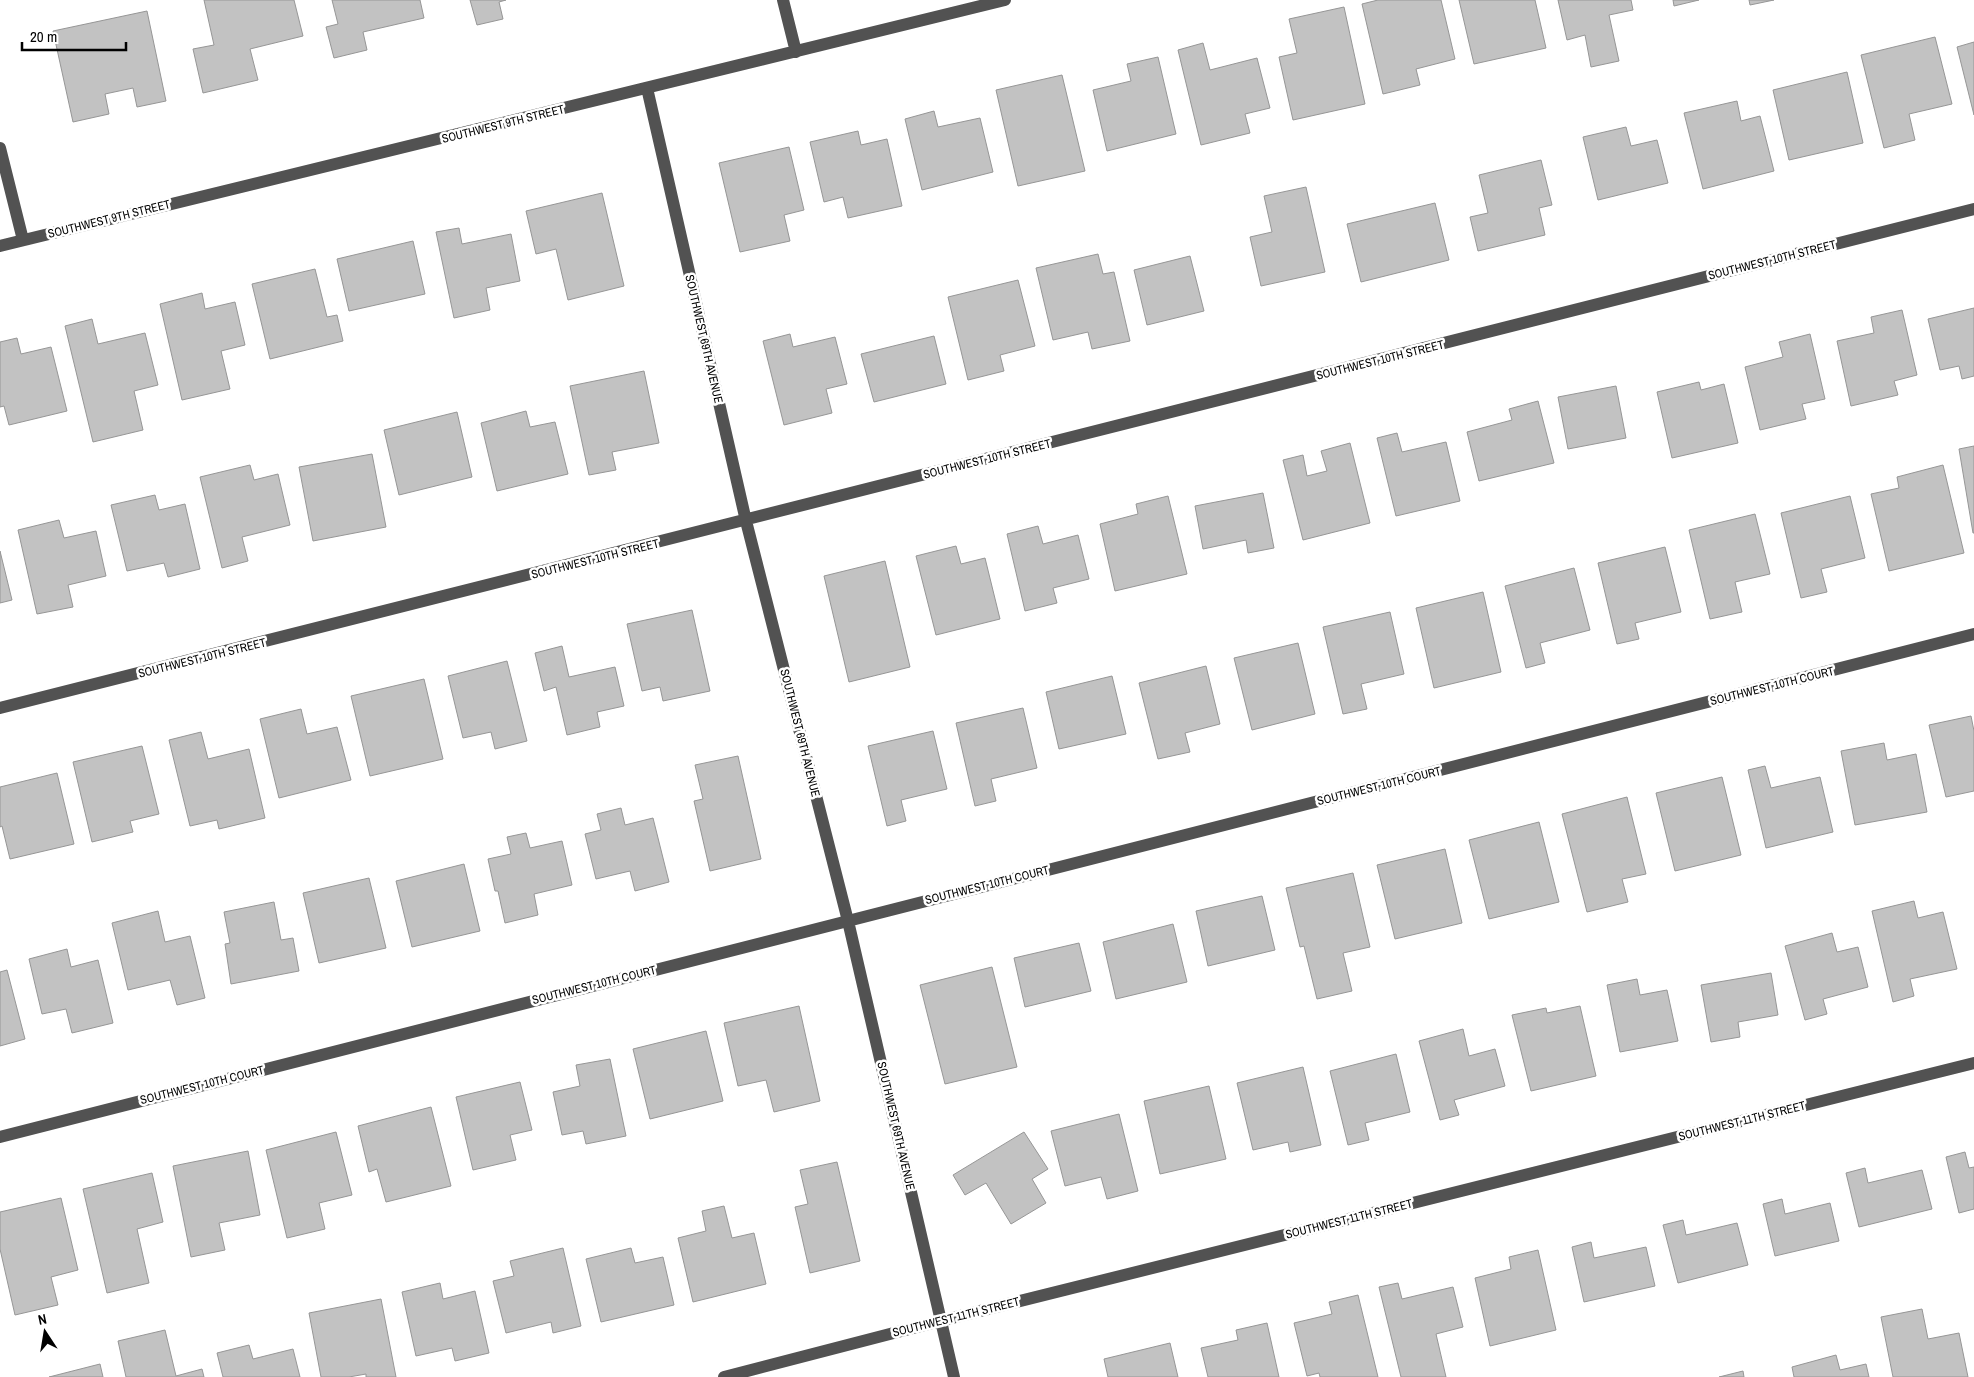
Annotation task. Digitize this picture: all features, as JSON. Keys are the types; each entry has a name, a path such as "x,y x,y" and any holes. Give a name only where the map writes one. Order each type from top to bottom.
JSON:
{"street":[{"path":"783,0 796,52"},
{"name":"SOUTHWEST 9TH STREET","path":"0,246 1005,0"},
{"name":"SOUTHWEST 69TH AVENUE","path":"647,88 746,521 848,921 954,1377"},
{"path":"0,148 23,240"},
{"name":"SOUTHWEST 10TH STREET","path":"0,708 746,521 1974,209"},
{"name":"SOUTHWEST 10TH COURT","path":"0,1137 1974,634"},
{"name":"SOUTHWEST 11TH STREET","path":"724,1377 940,1321 1974,1063"}],"building":[{"path":"204,0 294,0 303,36 250,49 258,80 203,93 193,49 214,45"},
{"path":"332,0 420,0 424,18 363,32 367,50 334,58 326,27 338,24"},
{"path":"470,0 506,0 499,2 503,19 477,25"},
{"path":"1378,0 1441,0 1455,59 1416,69 1420,85 1383,94 1362,4"},
{"path":"1459,0 1535,0 1546,48 1474,64"},
{"path":"1558,0 1631,0 1633,10 1609,15 1619,61 1591,67 1585,35 1567,40"},
{"path":"1673,0 1699,0 1674,6"},
{"path":"1749,0 1774,0 1750,5"},
{"path":"1344,7 1365,104 1293,120 1279,57 1297,53 1289,19"},
{"path":"147,11 166,101 137,107 133,88 105,94 109,114 73,122 53,31"},
{"path":"1935,37 1952,104 1909,114 1915,140 1884,148 1861,55"},
{"path":"1974,42 1974,115 1957,47"},
{"path":"1203,43 1210,70 1257,58 1270,108 1245,114 1250,133 1201,145 1178,50"},
{"path":"1158,57 1176,134 1107,151 1093,90 1131,81 1127,64"},
{"path":"1847,72 1863,143 1789,160 1773,90"},
{"path":"1062,75 1085,171 1018,186 996,90"},
{"path":"1737,101 1741,121 1760,116 1774,171 1703,189 1684,113"},
{"path":"934,111 938,127 980,118 993,172 922,190 905,119"},
{"path":"1626,127 1631,146 1657,140 1668,183 1598,200 1583,137"},
{"path":"858,131 861,145 887,139 902,206 848,218 843,197 824,202 810,142"},
{"path":"789,147 804,210 784,215 790,241 740,252 719,163"},
{"path":"1541,160 1552,205 1539,208 1545,235 1478,251 1470,217 1488,213 1479,175"},
{"path":"1306,187 1325,272 1261,286 1250,237 1272,232 1264,196"},
{"path":"602,193 624,286 568,300 556,249 536,254 526,211"},
{"path":"1435,203 1449,260 1361,282 1347,224"},
{"path":"459,228 462,244 511,234 520,281 486,288 490,310 454,318 436,232"},
{"path":"413,241 425,294 349,311 337,259"},
{"path":"1098,254 1103,274 1114,272 1130,341 1092,349 1088,332 1053,340 1036,268"},
{"path":"1190,256 1204,311 1147,325 1134,270"},
{"path":"315,269 327,317 337,315 343,341 270,359 252,284"},
{"path":"1018,280 1035,346 1000,355 1004,371 968,380 948,297"},
{"path":"202,293 205,309 235,302 245,345 221,351 230,389 182,400 160,304"},
{"path":"1974,308 1974,376 1962,379 1959,366 1940,370 1928,319"},
{"path":"1902,310 1917,375 1894,381 1898,395 1851,406 1837,341 1874,333 1871,317"},
{"path":"92,319 98,344 145,333 158,385 134,391 143,430 93,442 65,326"},
{"path":"790,334 793,347 835,337 847,384 826,389 832,413 784,425 763,341"},
{"path":"1810,334 1825,399 1802,404 1806,419 1760,430 1745,367 1783,357 1779,342"},
{"path":"934,336 946,384 874,402 861,354"},
{"path":"17,338 21,354 51,347 67,411 9,425 4,406 0,407 0,342"},
{"path":"644,371 659,443 612,452 616,470 589,475 570,386"},
{"path":"1699,382 1701,390 1724,384 1738,443 1672,458 1657,392"},
{"path":"1616,386 1626,438 1568,449 1558,397"},
{"path":"1538,401 1554,463 1479,481 1467,432 1512,420 1509,409"},
{"path":"526,411 530,427 555,422 568,474 497,491 481,423"},
{"path":"457,412 472,477 399,495 384,430"},
{"path":"1397,433 1402,452 1446,442 1460,501 1396,516 1377,438"},
{"path":"1350,443 1370,523 1303,540 1283,460 1303,455 1307,476 1327,471 1321,451"},
{"path":"1974,446 1974,533 1973,533 1959,449"},
{"path":"372,454 386,527 313,541 299,467"},
{"path":"250,465 254,480 278,474 290,525 242,537 248,561 222,568 200,477"},
{"path":"1943,465 1964,553 1889,571 1871,494 1899,488 1897,477"},
{"path":"1263,493 1274,548 1248,553 1246,540 1203,549 1195,506"},
{"path":"155,495 159,510 185,504 200,569 168,577 164,563 127,571 111,505"},
{"path":"1168,496 1187,574 1115,591 1100,524 1138,514 1136,504"},
{"path":"1850,496 1865,558 1821,569 1827,592 1801,598 1781,513"},
{"path":"1755,514 1770,574 1735,582 1742,612 1710,619 1689,530"},
{"path":"59,520 64,538 96,531 106,576 68,585 73,607 37,614 18,530"},
{"path":"1038,526 1043,544 1078,535 1089,579 1053,588 1057,603 1025,611 1007,534"},
{"path":"956,546 961,564 985,558 1000,619 936,635 916,556"},
{"path":"1665,547 1681,612 1635,623 1639,639 1617,644 1598,563"},
{"path":"0,551 12,600 0,603"},
{"path":"885,561 910,667 849,682 824,576"},
{"path":"1574,568 1590,630 1540,643 1545,663 1526,668 1505,586"},
{"path":"1483,592 1501,672 1434,688 1416,608"},
{"path":"692,610 710,691 663,701 660,687 642,691 627,624"},
{"path":"1390,612 1404,674 1361,684 1367,709 1343,714 1323,627"},
{"path":"1298,643 1315,714 1252,730 1234,658"},
{"path":"562,646 569,677 615,667 624,706 597,712 600,727 567,735 556,687 544,691 535,653"},
{"path":"507,661 527,741 495,749 491,732 463,738 448,676"},
{"path":"1206,666 1220,724 1185,733 1190,752 1158,759 1139,683"},
{"path":"1112,676 1126,734 1059,749 1046,692"},
{"path":"424,679 443,759 370,776 351,696"},
{"path":"1023,708 1037,768 991,779 996,801 975,806 956,723"},
{"path":"301,709 307,734 337,727 351,780 279,798 260,719"},
{"path":"1971,716 1974,731 1974,791 1946,797 1929,725"},
{"path":"933,731 947,789 901,800 906,821 887,826 868,746"},
{"path":"201,732 208,759 249,749 265,818 219,829 217,820 190,826 169,740"},
{"path":"1884,743 1887,760 1916,754 1927,812 1855,825 1841,751"},
{"path":"142,746 159,814 130,821 133,832 92,842 73,762"},
{"path":"738,756 761,859 710,871 694,801 703,799 695,765"},
{"path":"1765,766 1771,788 1820,777 1833,832 1766,848 1748,770"},
{"path":"57,773 74,844 10,859 2,826 0,827 0,787"},
{"path":"1722,777 1741,855 1675,871 1656,793"},
{"path":"1627,797 1646,874 1622,879 1628,902 1587,912 1562,814"},
{"path":"621,808 625,825 653,818 669,882 635,891 630,871 596,879 585,834 601,830 597,814"},
{"path":"1539,822 1559,902 1489,919 1469,840"},
{"path":"526,833 530,848 562,841 572,885 534,894 538,915 505,923 488,859 511,854 507,837"},
{"path":"1445,849 1462,923 1395,939 1377,865"},
{"path":"464,864 480,931 412,947 396,881"},
{"path":"1353,873 1370,947 1343,953 1352,991 1317,999 1304,946 1300,947 1286,888"},
{"path":"369,878 386,948 319,963 303,893"},
{"path":"1262,896 1275,950 1208,966 1196,911"},
{"path":"1914,901 1918,918 1943,912 1957,969 1910,979 1914,996 1893,1002 1872,911"},
{"path":"274,902 281,940 293,938 299,971 231,984 225,944 230,943 224,912"},
{"path":"158,911 165,942 190,936 205,998 177,1005 170,980 128,990 112,923"},
{"path":"1173,924 1187,982 1116,999 1103,942"},
{"path":"1832,933 1837,952 1858,947 1868,987 1823,999 1827,1014 1805,1020 1785,946"},
{"path":"1079,943 1091,991 1025,1007 1014,958"},
{"path":"67,949 71,967 98,960 113,1023 72,1033 66,1009 42,1014 29,959"},
{"path":"992,967 1017,1067 945,1084 920,985"},
{"path":"7,970 25,1039 0,1046 0,972"},
{"path":"1771,973 1778,1015 1738,1022 1740,1037 1711,1042 1701,985"},
{"path":"1637,979 1640,995 1667,990 1678,1041 1620,1052 1607,985"},
{"path":"799,1006 820,1101 774,1112 766,1080 738,1086 724,1023"},
{"path":"1580,1006 1596,1076 1531,1091 1512,1015 1546,1008 1547,1013"},
{"path":"1463,1029 1469,1056 1495,1049 1505,1086 1454,1100 1459,1115 1440,1120 1419,1041"},
{"path":"706,1031 723,1101 650,1119 633,1049"},
{"path":"1396,1054 1410,1112 1365,1123 1369,1140 1348,1145 1330,1071"},
{"path":"610,1059 626,1136 586,1144 583,1131 562,1135 553,1092 580,1086 576,1065"},
{"path":"1303,1067 1321,1145 1290,1152 1288,1142 1253,1150 1237,1083"},
{"path":"520,1082 532,1130 510,1135 516,1160 473,1170 456,1097"},
{"path":"1209,1086 1226,1159 1160,1174 1144,1101"},
{"path":"431,1107 451,1186 386,1202 377,1169 369,1172 358,1126"},
{"path":"1119,1114 1138,1191 1107,1199 1101,1177 1065,1186 1051,1131"},
{"path":"336,1132 352,1195 319,1203 325,1229 287,1238 266,1150"},
{"path":"1024,1132 1048,1169 1032,1179 1046,1203 1011,1224 986,1183 965,1195 953,1175"},
{"path":"248,1151 260,1215 219,1223 225,1250 191,1257 173,1166"},
{"path":"1965,1152 1969,1168 1974,1167 1974,1209 1959,1213 1946,1157"},
{"path":"837,1162 860,1261 810,1273 795,1207 808,1204 800,1170"},
{"path":"1865,1168 1868,1183 1922,1170 1932,1209 1859,1227 1846,1173"},
{"path":"152,1173 163,1222 137,1229 149,1283 107,1293 83,1189"},
{"path":"61,1198 78,1270 51,1277 58,1305 15,1315 0,1249 0,1212"},
{"path":"1782,1199 1785,1214 1830,1203 1839,1241 1775,1256 1763,1204"},
{"path":"724,1206 732,1238 754,1233 766,1284 693,1302 678,1238 706,1231 702,1211"},
{"path":"1683,1220 1686,1235 1737,1223 1748,1265 1678,1283 1663,1225"},
{"path":"1591,1242 1594,1258 1646,1247 1655,1286 1584,1302 1572,1247"},
{"path":"563,1248 581,1326 553,1333 551,1322 506,1333 493,1281 514,1276 510,1261"},
{"path":"631,1248 635,1263 663,1257 674,1305 601,1322 586,1259"},
{"path":"1538,1250 1556,1330 1490,1346 1475,1278 1511,1269 1509,1257"},
{"path":"440,1283 443,1299 475,1291 489,1353 455,1361 452,1348 416,1356 402,1292"},
{"path":"1398,1283 1402,1299 1453,1287 1463,1327 1436,1334 1446,1377 1401,1377 1379,1287"},
{"path":"1358,1295 1378,1377 1320,1377 1319,1373 1307,1376 1294,1323 1332,1314 1329,1302"},
{"path":"381,1299 396,1377 366,1377 366,1374 349,1377 321,1377 309,1313"},
{"path":"1922,1309 1928,1339 1959,1333 1968,1377 1893,1377 1881,1317"},
{"path":"1267,1323 1279,1377 1208,1377 1201,1348 1238,1340 1236,1330"},
{"path":"165,1330 176,1376 202,1369 204,1377 126,1377 118,1341"},
{"path":"1170,1343 1178,1377 1108,1377 1104,1359"},
{"path":"249,1345 253,1359 293,1349 300,1377 223,1377 217,1353"},
{"path":"1836,1355 1840,1370 1866,1364 1869,1377 1794,1377 1792,1367"},
{"path":"100,1364 103,1377 49,1377"},
{"path":"1743,1371 1744,1377 1719,1377"}]}
